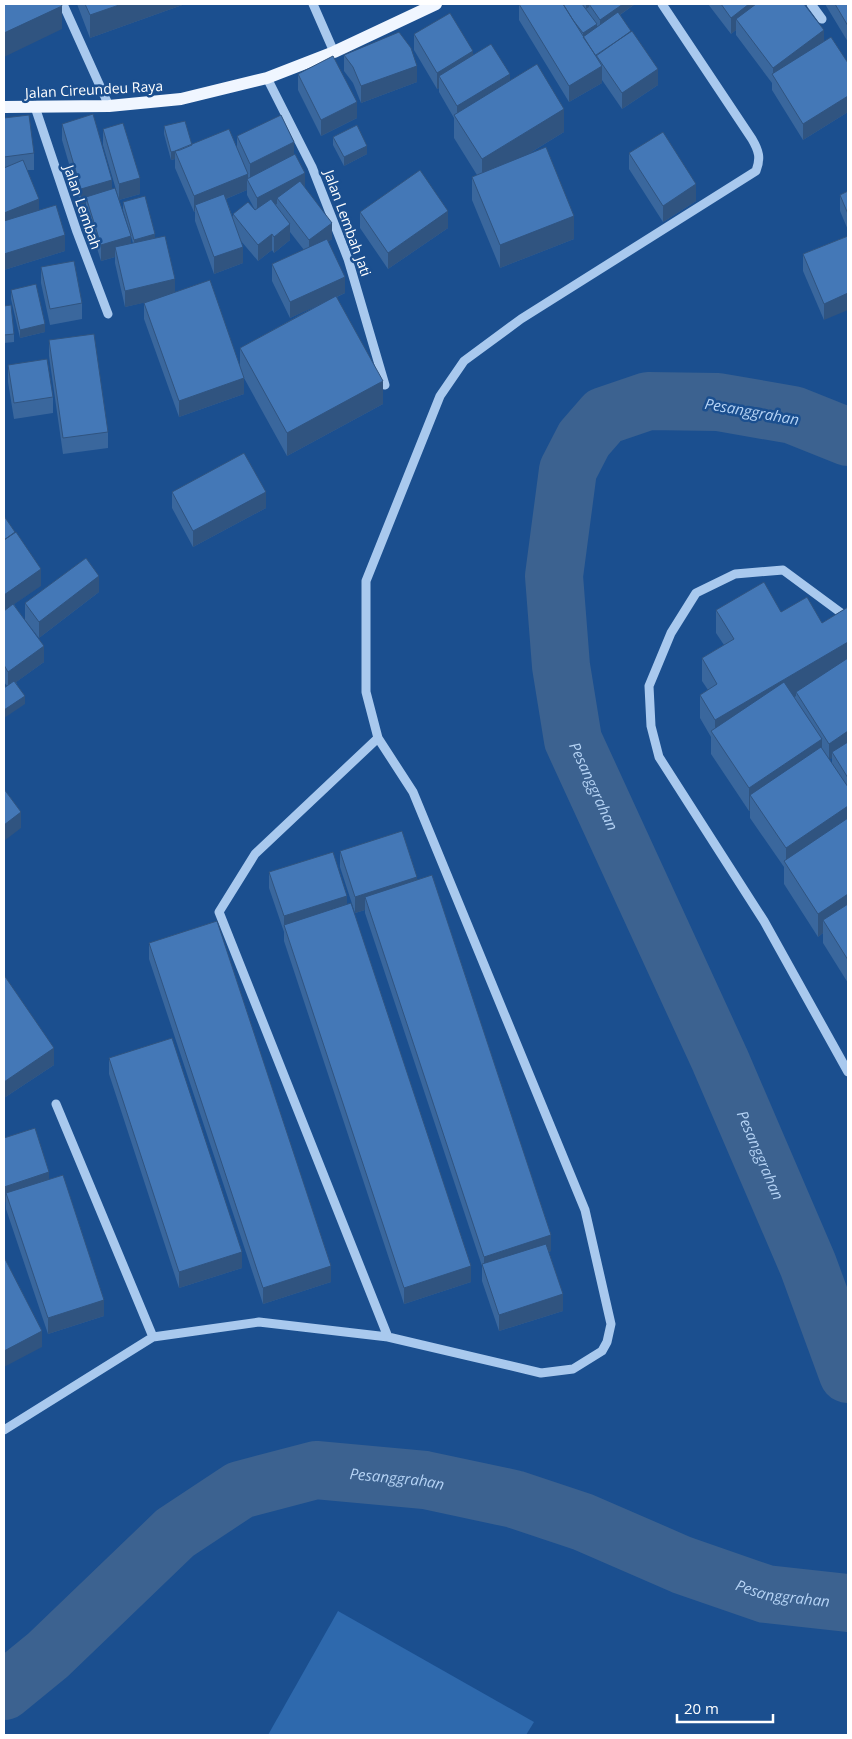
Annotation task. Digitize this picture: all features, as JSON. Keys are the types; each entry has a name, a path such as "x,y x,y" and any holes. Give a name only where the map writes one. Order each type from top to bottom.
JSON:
{"main road":[{"name":"Jalan Cireundeu Raya","path":"4,107 109,106 181,99 267,78 334,52 436,4"}],"street":[{"path":"64,4 109,106"},
{"path":"313,4 334,52"},
{"path":"4,1430 153,1337 259,1322 388,1337 541,1372 573,1370 602,1351 607,1342 611,1324 585,1210 413,792 378,738 366,692 366,581 440,396 464,362 521,319 756,171 760,162 759,151 662,4"},
{"path":"811,4 822,19"},
{"name":"Jalan Lembah Jati","path":"267,78 312,167 348,259 386,385"},
{"name":"Jalan Lembah","path":"35,107 77,232 108,314"},
{"path":"848,618 783,570 734,574 696,593 670,633 649,686 651,726 659,757 764,921 848,1072"},
{"path":"378,738 255,854 219,912 388,1337"},
{"path":"56,1104 153,1337"}],"shaded area":[{"path":"338,1611 534,1722 526,1735 268,1735"}],"building":[{"path":"4,4 61,4 62,6 4,33"},
{"path":"85,4 122,4 90,15"},
{"path":"519,4 563,4 602,66 569,86"},
{"path":"563,4 582,4 597,24 583,33"},
{"path":"589,4 623,4 600,20"},
{"path":"721,4 749,4 731,18"},
{"path":"756,4 804,4 824,30 773,68 736,19"},
{"path":"835,4 848,4 848,26"},
{"path":"618,12 631,31 596,56 583,37"},
{"path":"450,13 473,51 437,73 414,34"},
{"path":"632,31 658,69 622,93 596,55"},
{"path":"399,32 411,48 417,66 361,86 353,67 344,55"},
{"path":"831,37 848,63 848,96 803,124 772,74"},
{"path":"491,44 510,74 457,106 439,76"},
{"path":"333,56 357,102 321,120 298,74"},
{"path":"537,64 564,109 482,159 454,115"},
{"path":"93,114 112,180 81,189 62,124"},
{"path":"29,115 34,153 4,157 4,118"},
{"path":"281,115 294,142 250,164 237,136"},
{"path":"185,121 192,145 171,152 164,126"},
{"path":"123,123 140,178 119,184 103,129"},
{"path":"357,125 367,146 344,157 333,137"},
{"path":"229,129 248,174 194,196 175,151"},
{"path":"663,132 696,184 663,206 629,153"},
{"path":"546,147 574,216 500,245 472,177"},
{"path":"295,154 305,173 257,198 247,179"},
{"path":"23,160 39,199 4,213 4,168"},
{"path":"420,170 448,211 388,253 360,212"},
{"path":"300,181 332,223 309,240 277,198"},
{"path":"115,188 131,236 101,245 86,197"},
{"path":"848,191 848,214 840,195"},
{"path":"224,194 243,247 214,257 195,205"},
{"path":"145,196 155,234 134,240 123,202"},
{"path":"271,199 290,224 274,237 272,234 258,245 233,214 248,202 255,210"},
{"path":"56,205 65,235 4,254 4,221"},
{"path":"165,236 175,279 125,291 115,247"},
{"path":"848,236 848,293 824,304 803,254"},
{"path":"327,239 345,277 290,302 272,264"},
{"path":"74,261 82,303 50,309 41,267"},
{"path":"210,280 244,378 179,401 144,303"},
{"path":"36,284 45,324 20,330 11,290"},
{"path":"336,296 383,381 287,433 240,348"},
{"path":"11,305 14,334 4,335 4,306"},
{"path":"94,334 108,432 63,438 49,340"},
{"path":"47,359 53,397 14,403 8,365"},
{"path":"244,453 266,492 193,531 172,492"},
{"path":"4,516 15,532 4,540"},
{"path":"16,532 41,569 4,595 4,540"},
{"path":"86,558 99,576 39,622 25,603"},
{"path":"764,582 781,612 807,597 822,623 848,607 848,642 715,720 700,695 717,684 702,658 734,639 716,610"},
{"path":"13,604 44,646 8,672 4,665 4,611"},
{"path":"848,658 848,731 829,744 796,692"},
{"path":"14,681 25,696 4,710 4,688"},
{"path":"784,682 822,739 749,788 711,731"},
{"path":"848,742 848,778 832,752"},
{"path":"821,747 848,787 848,806 786,848 750,795"},
{"path":"4,789 21,812 4,825"},
{"path":"848,818 848,894 818,914 784,861"},
{"path":"402,831 417,877 355,897 340,851"},
{"path":"333,852 347,896 284,916 269,872"},
{"path":"432,875 551,1235 484,1257 365,897"},
{"path":"351,903 471,1266 404,1288 284,925"},
{"path":"848,904 848,960 823,920"},
{"path":"217,921 331,1266 263,1288 149,943"},
{"path":"4,975 54,1048 4,1082"},
{"path":"172,1038 242,1252 179,1272 109,1058"},
{"path":"35,1128 49,1172 4,1187 4,1138"},
{"path":"63,1175 104,1300 48,1318 6,1193"},
{"path":"546,1244 563,1294 499,1315 482,1264"},
{"path":"4,1257 42,1331 4,1351"}],"waterway":[{"name":"Pesanggrahan","path":"848,437 793,415 718,402 648,401 604,416 584,439 568,470 554,576 561,666 573,740 720,1060 808,1265 848,1374"},
{"name":"Pesanggrahan","path":"4,1691 48,1655 175,1533 240,1490 316,1470 425,1480 514,1499 583,1522 682,1565 766,1594 848,1603"}]}
